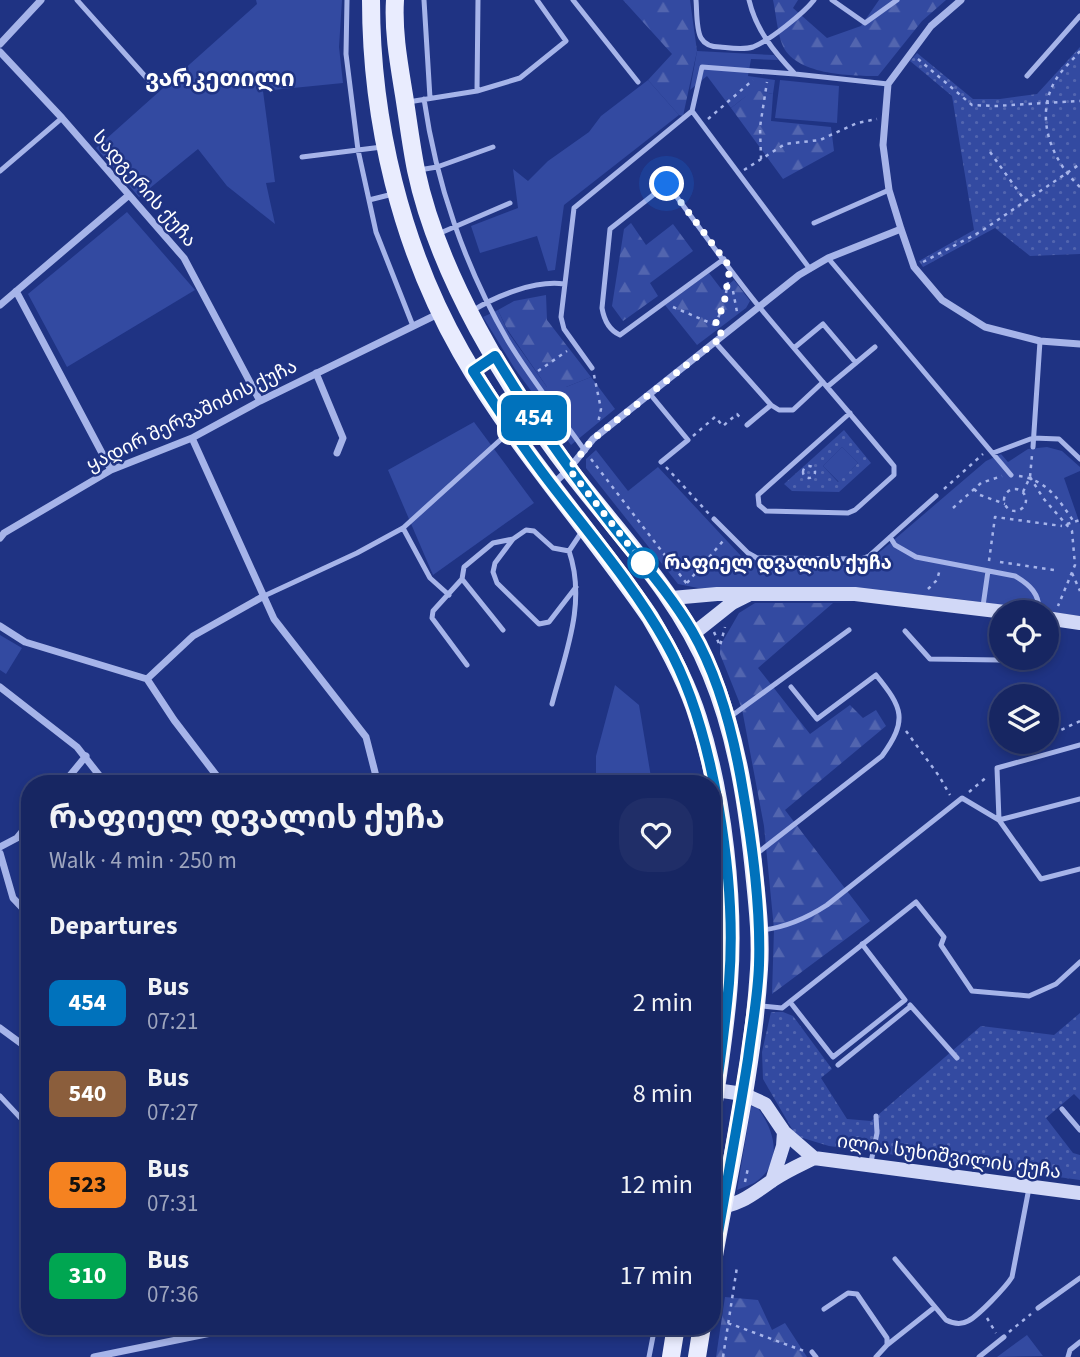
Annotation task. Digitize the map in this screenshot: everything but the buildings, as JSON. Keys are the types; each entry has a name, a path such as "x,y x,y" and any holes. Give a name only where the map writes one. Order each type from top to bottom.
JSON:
{"main road":[{"path":"371,0 375,79 386,146 397,194 440,313 473,371 512,430 624,579 667,646 698,717 712,775"},
{"path":"395,0 398,51 418,178 435,235 455,285 495,356 569,469 671,598 693,634 711,672 728,719 740,772 753,857 760,930 756,1005 743,1094 721,1190"},
{"path":"397,194 418,178"},
{"path":"473,371 495,356"},
{"path":"667,646 693,634"},
{"path":"721,831 729,902 729,982 721,1040"},
{"path":"671,1357 675,1335"},
{"path":"697,1357 701,1335"}],"street":[{"path":"0,44 41,0"},
{"path":"961,0 930,26 888,84 883,118 883,145 889,190 914,267 942,300 985,327 1040,341 1080,344"},
{"name":"სადგერის ქუჩა","path":"0,52 62,118 184,258 260,401"},
{"path":"0,305 129,195"},
{"path":"552,485 593,439 810,268 828,258 901,229"},
{"path":"16,291 111,470"},
{"name":"ყადირ შერვაშიძის ქუჩა","path":"1,532 111,470 192,438 260,401 440,313"},
{"path":"316,373 343,438 337,453"},
{"path":"192,438 274,619 366,737 376,775"},
{"path":"671,598 749,594 855,594 989,610"},
{"path":"693,634 732,603 749,594"},
{"path":"148,679 192,636 264,596"},
{"path":"1059,619 1080,623"},
{"path":"0,626 25,642 148,679 174,720 216,775"},
{"path":"0,687 86,756 100,775"},
{"path":"70,775 86,756"},
{"path":"0,847 21,833"},
{"path":"0,853 13,898 21,906"},
{"path":"0,1028 21,1043"},
{"name":"ილია სუხიშვილის ქუჩა","path":"721,1091 743,1094 765,1104 784,1132 814,1158 1080,1193"},
{"path":"772,1181 783,1146 784,1132"},
{"name":"ილია სუხიშვილის ქუჩა","path":"721,1207 748,1198 814,1158"},
{"path":"94,1357 192,1335"}],"lane":[{"path":"76,0 152,84"},
{"path":"347,0 346,54 358,150 376,232 413,326"},
{"path":"424,0 427,98 437,167 454,226 508,341 585,451"},
{"path":"477,91 478,0"},
{"path":"405,103 477,91 520,78 566,41 537,0"},
{"path":"573,0 638,82"},
{"path":"696,0 701,37 707,44 713,47 745,48 765,40 808,8 814,0"},
{"path":"749,0 753,17 765,40 795,74"},
{"path":"832,0 866,23 897,0"},
{"path":"1027,76 1080,16"},
{"path":"592,368 562,323 574,208 692,111 702,67 888,84"},
{"path":"692,111 810,268"},
{"path":"0,171 62,118"},
{"path":"302,157 386,146"},
{"path":"418,178 437,167 493,148"},
{"path":"724,259 620,335 612,332 603,317 610,229 667,184 724,259 760,307 825,385 850,413 894,466 894,475 855,510 848,513 766,511 759,505 758,495 850,413"},
{"path":"814,223 889,190"},
{"path":"369,200 397,194"},
{"path":"435,235 510,203"},
{"path":"828,258 1011,475"},
{"path":"469,313 506,293 555,283 564,284"},
{"path":"794,348 823,324 856,363"},
{"path":"1032,447 1040,341"},
{"path":"715,342 771,405 779,410 793,410 875,346"},
{"path":"650,394 688,440 661,462"},
{"path":"747,425 771,405"},
{"path":"264,596 357,554 403,528 512,430"},
{"path":"991,451 1033,438 1059,439 1080,459"},
{"path":"713,519 748,553 757,558 861,559 869,556 936,496"},
{"path":"569,551 584,527"},
{"path":"403,528 430,578 449,595"},
{"path":"569,551 553,548 534,531 526,530 513,539 495,563 493,572 497,583 539,624 549,622 576,587"},
{"path":"890,537 894,545 916,557 1015,576 1029,585 1038,600"},
{"path":"467,665 432,618 433,611 462,579 464,567 493,543 513,539"},
{"path":"552,704 576,618 576,587 569,551"},
{"path":"983,609 988,570"},
{"path":"462,579 503,630"},
{"path":"728,719 849,629"},
{"path":"905,631 930,659 989,660"},
{"path":"753,857 882,756 895,738 899,721 895,698 876,675 817,719 791,687"},
{"path":"999,820 997,768 1080,745"},
{"path":"760,930 782,927 807,918 827,905 962,798 999,820 1041,879 1080,869"},
{"path":"999,820 1080,799"},
{"path":"756,1005 782,1008 916,902 944,937 941,945 972,991 1029,996 1056,984 1080,962"},
{"path":"862,944 905,1000 957,1058"},
{"path":"790,1002 832,1058 905,1000"},
{"path":"838,1065 911,1006"},
{"path":"0,1096 21,1118"},
{"path":"1062,1109 1080,1130"},
{"path":"870,1165 877,1133 876,1116"},
{"path":"895,1259 946,1320 953,1323 968,1321 1006,1286 1012,1277 1029,1188"},
{"path":"1038,1308 1080,1278"},
{"path":"824,1309 848,1293 858,1294 887,1338 887,1345"},
{"path":"876,1357 935,1307"},
{"path":"649,1357 653,1335"},
{"path":"979,1357 1002,1338"},
{"path":"1068,1357 1070,1350 1080,1342"}],"path":[{"path":"1080,51 1057,78 1048,103 1049,142 1067,175 1080,187"},
{"path":"911,52 972,105 1080,101"},
{"path":"702,125 766,71"},
{"path":"761,159 766,71"},
{"path":"739,173 785,144 820,140 857,123 883,118"},
{"path":"990,152 1026,202"},
{"path":"914,267 980,232 1080,164"},
{"path":"664,303 715,325 724,304 730,267"},
{"path":"730,267 737,325"},
{"path":"532,375 576,345"},
{"path":"592,368 601,409 593,439"},
{"path":"688,440 715,417 723,426 737,414 747,425"},
{"path":"1023,492 1030,477 1032,447"},
{"path":"585,451 697,596"},
{"path":"936,496 991,451"},
{"path":"661,462 713,519"},
{"path":"953,508 981,483 993,478 1011,475 1030,477 1045,484 1074,522"},
{"path":"1030,477 1043,498 1072,531 1074,539 1075,565 1056,600"},
{"path":"974,489 980,495 1005,504 1013,510 1025,505 1026,498 1023,492 1016,489 1009,491 1005,504"},
{"path":"1012,519 1013,510"},
{"path":"989,561 995,517 1062,526"},
{"path":"1067,524 1080,520"},
{"path":"687,583 729,534"},
{"path":"910,600 929,589 937,580 943,562"},
{"path":"1072,573 1080,591"},
{"path":"710,622 720,646 727,620"},
{"path":"899,721 939,776 954,803 1019,754"},
{"path":"1059,731 1080,721"},
{"path":"723,1357 737,1267"},
{"path":"982,1309 1002,1338 1038,1308"},
{"path":"728,1323 813,1354"}],"green space":[{"path":"256,0 342,0 339,47 343,83 263,91 275,182 266,183 275,224 227,186 198,149 139,197 96,148 257,4"},
{"path":"623,0 690,0 697,51 683,116 679,115 648,80 672,54"},
{"path":"773,0 798,0 793,8 827,38 861,26 879,0 946,0 922,21 878,76 824,72 798,62 788,54 782,44"},
{"path":"1080,47 1080,254 1030,256 995,228 923,267 919,261 974,230 952,96 910,61 917,53 973,99 1000,99 1037,94"},
{"path":"697,51 774,55 778,60 751,59 748,76 775,80 773,94 750,94 731,108 707,76 690,90"},
{"path":"648,80 679,115 564,205 555,270 548,271 537,236 480,253 471,226 518,208 513,169 528,181 548,161 589,132 601,116"},
{"path":"780,80 839,86 837,123 775,118"},
{"path":"759,91 773,94 771,121 831,127 834,151 783,179 731,108 750,93"},
{"path":"127,212 195,290 67,367 28,294"},
{"path":"631,223 646,245 673,224 693,251 650,283 658,296 623,321 612,306 624,229"},
{"path":"709,273 722,290 734,280 750,301 746,308 697,345 665,305"},
{"path":"546,295 547,320 591,377 566,387 547,387 507,329 498,310 514,301"},
{"path":"498,310 508,332 547,387 566,387 591,377 615,409 571,445 515,369 483,317"},
{"path":"474,422 534,503 433,575 388,470"},
{"path":"844,430 871,463 839,492 792,491 784,484","holes":["842,447 858,463 838,482 823,466"]},
{"path":"842,447 858,463 839,482 823,466"},
{"path":"1047,447 1062,451 1080,467 1080,471 1064,478 1080,524 1080,616 1059,613 1059,600 989,600 989,603 864,589 698,588 678,584 586,468 586,459 596,450 628,491 658,467 743,558 789,564 839,565 868,562 986,461 1001,454 1008,462 1028,449"},
{"path":"755,603 833,603 758,668 810,734 850,705 863,718 876,710 886,726 785,810 870,921 772,994 774,929 764,826 742,709 720,654 720,646 739,613"},
{"path":"0,635 22,648 6,674 0,670"},
{"path":"615,685 639,705 651,775 596,775 596,756"},
{"path":"771,1012 783,1012 793,1016 832,1069 821,1078 847,1119 871,1121 981,1026 1054,1035 1080,1013 1080,1100 1074,1094 1046,1118 1073,1153 1080,1155 1080,1180 829,1146 796,1136 763,1079 762,1052"},
{"path":"751,1106 758,1108 764,1117 772,1135 773,1155 765,1173 755,1182 737,1190"},
{"path":"725,1297 758,1300 772,1330 785,1323 807,1357 716,1357"},
{"path":"1027,1335 1043,1356 997,1357"}],"bus line":[{"name":"454","path":"712,775 698,717 667,646 650,617 617,569 535,464 473,371 495,356 555,450 671,598 693,634 711,672 728,719 747,811 760,930 756,1005 721,1217"},
{"name":"454","path":"721,828 729,902 730,945 729,982 721,1050"}],"place":[{"name":"რაფიელ დვალის ქუჩა","path":"643,563"}],"district":[{"name":"ვარკეთილი","path":"220,78"}],"route":[{"path":"643,563 569,469 593,439 723,336 715,325 724,304 730,267 667,184"}]}
